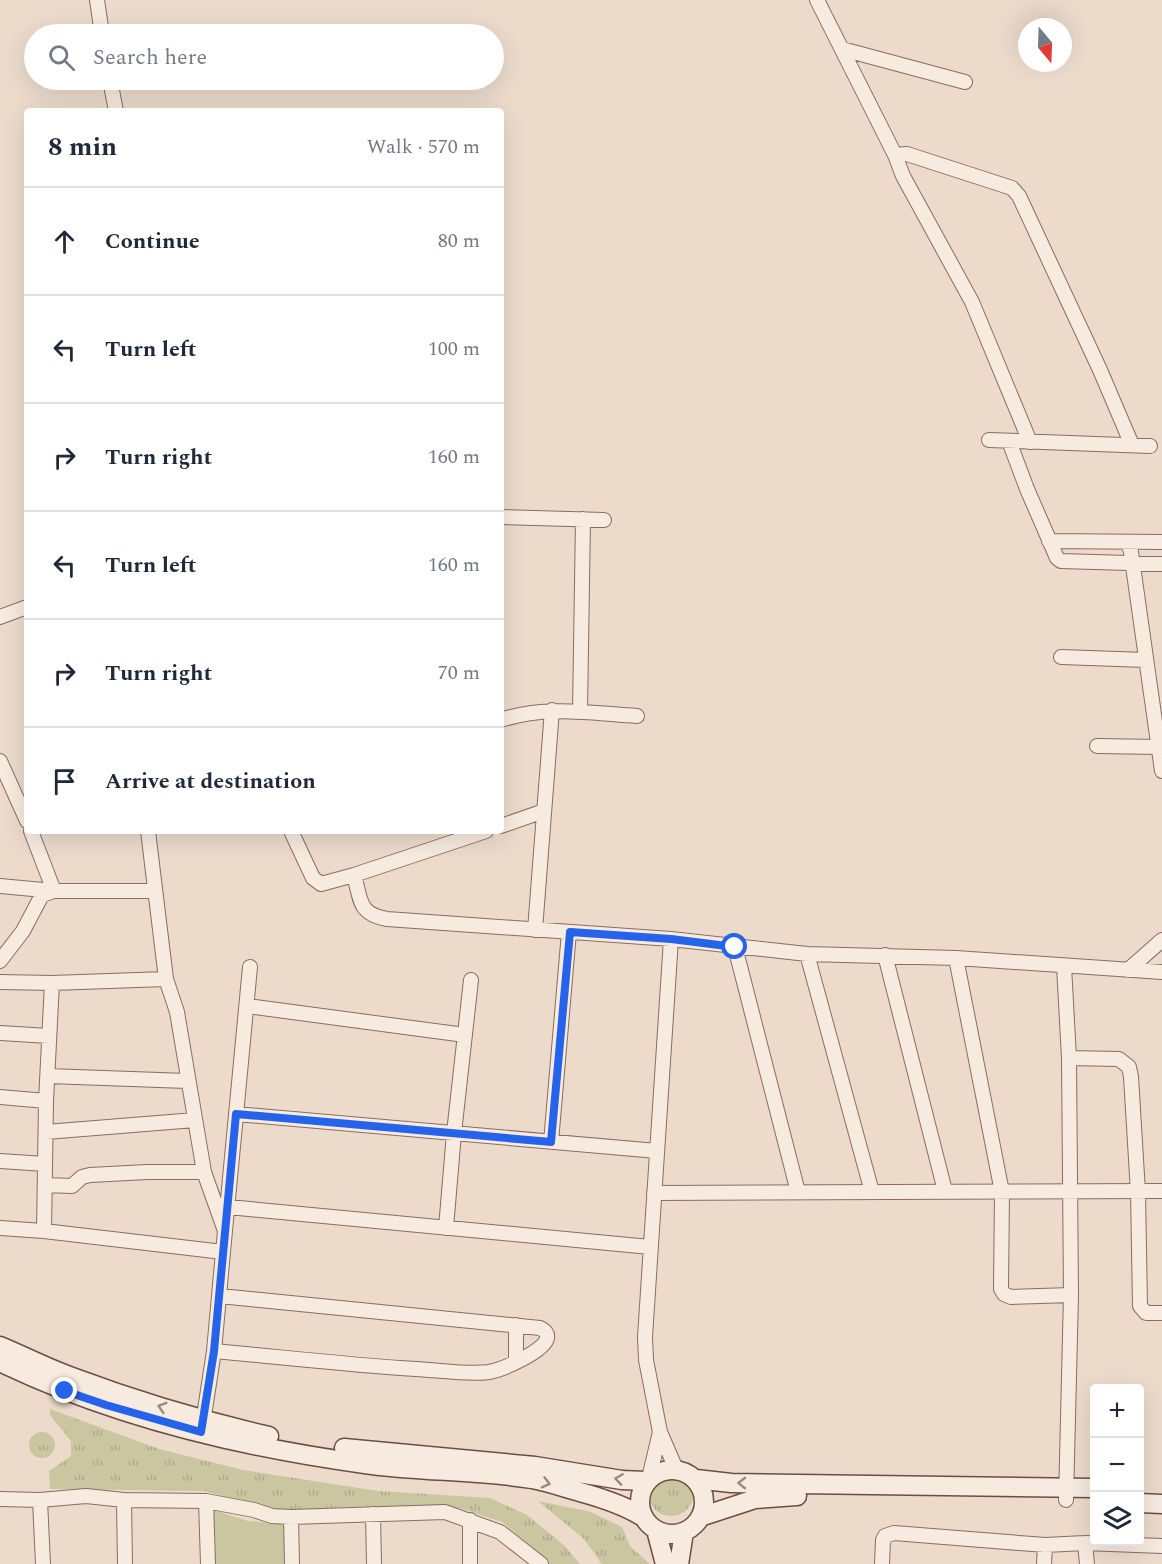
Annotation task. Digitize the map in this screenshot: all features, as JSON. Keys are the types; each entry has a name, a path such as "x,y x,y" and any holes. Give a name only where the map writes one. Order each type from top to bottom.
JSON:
{"main road":[{"path":"0,1346 69,1376 203,1426 231,1441 366,1464 533,1479 629,1508 649,1524 665,1533 684,1532 691,1528 704,1508 702,1488 696,1479 676,1469 666,1469 648,1480 640,1492 639,1505 649,1524 665,1564"},
{"path":"0,1362 65,1391 106,1405 203,1426 365,1451 535,1466 622,1480 648,1480"},
{"path":"696,1479 731,1483 1066,1493 1090,1500"},
{"path":"700,1517 744,1502 782,1496 1066,1493 1090,1489"},
{"path":"1144,1490 1162,1491"},
{"path":"1144,1503 1162,1504"},
{"path":"679,1564 684,1532"}],"street":[{"path":"97,0 101,24"},
{"path":"817,0 895,155 903,176 972,302 1030,442"},
{"path":"842,49 965,82"},
{"path":"112,90 115,108"},
{"path":"895,155 907,154 1012,188 1019,196 1101,372 1132,445"},
{"path":"989,440 1150,446"},
{"path":"1009,441 1057,558 1061,561 1162,564"},
{"path":"504,517 604,520"},
{"path":"580,712 583,519"},
{"path":"1049,541 1162,542"},
{"path":"1128,543 1133,564 1162,771"},
{"path":"0,617 24,608"},
{"path":"1061,657 1146,660"},
{"path":"535,930 552,710"},
{"path":"504,719 518,714 552,710 637,716"},
{"path":"1097,746 1159,747"},
{"path":"0,761 24,814"},
{"path":"504,825 544,811"},
{"path":"32,834 54,891"},
{"path":"148,834 166,979 177,1012 204,1172 225,1231"},
{"path":"292,834 313,878 321,884 477,834"},
{"path":"354,875 364,908 368,914 375,917 671,939 807,954 956,958 1162,972"},
{"path":"0,886 54,891 155,891"},
{"path":"0,962 23,931 42,895 54,891"},
{"path":"551,1142 570,932"},
{"path":"671,939 645,1348 660,1432 676,1469"},
{"path":"1128,970 1162,940"},
{"path":"735,947 798,1192"},
{"path":"807,954 872,1192"},
{"path":"885,955 945,1191"},
{"path":"956,958 1002,1192 1001,1289 1004,1294 1011,1296 1071,1295"},
{"path":"1064,966 1069,1058 1071,1295 1066,1493"},
{"path":"203,1426 220,1296 250,967"},
{"path":"0,982 52,983 166,979"},
{"path":"446,1228 471,980"},
{"path":"44,1231 46,1101 52,983"},
{"path":"246,1006 465,1035"},
{"path":"0,1033 50,1036"},
{"path":"1069,1058 1119,1059 1129,1067 1138,1192 1140,1306 1146,1313 1162,1313"},
{"path":"48,1076 187,1081"},
{"path":"0,1097 46,1101"},
{"path":"236,1114 657,1151"},
{"path":"46,1132 195,1120"},
{"path":"0,1161 45,1164"},
{"path":"45,1185 72,1186 82,1177 90,1174 204,1172"},
{"path":"654,1193 1162,1191"},
{"path":"228,1207 650,1247"},
{"path":"0,1228 223,1252"},
{"path":"214,1351 390,1368 474,1372 501,1369 542,1346 547,1340 545,1331 540,1328 220,1296"},
{"path":"516,1325 516,1362"},
{"path":"648,1480 660,1432"},
{"path":"0,1499 40,1500 86,1496 124,1500 206,1501 254,1510 272,1516 291,1517 445,1512 500,1532 541,1564"},
{"path":"40,1500 43,1564"},
{"path":"124,1500 125,1564"},
{"path":"206,1501 208,1564"},
{"path":"373,1514 374,1564"},
{"path":"291,1517 292,1564"},
{"path":"470,1520 470,1564"},
{"path":"882,1564 885,1536 894,1533 1045,1545 1084,1543 1162,1546"},
{"path":"1084,1543 1087,1564"},
{"path":"1044,1564 1045,1545"}],"green space":[{"path":"50,1409 159,1449 243,1470 378,1491 490,1498 527,1515 564,1545 580,1564 549,1564 544,1557 502,1522 459,1508 377,1506 273,1510 205,1491 50,1489 49,1471 71,1456 71,1441 50,1415"},
{"path":"42,1432 51,1436 55,1445 51,1454 42,1458 33,1454 29,1445 33,1436"},
{"path":"671,1470 687,1477 694,1493 687,1509 671,1516 655,1509 648,1493 655,1477"},
{"path":"538,1501 591,1512 622,1527 630,1546 650,1564 602,1564 584,1539"},
{"path":"213,1510 248,1521 286,1524 288,1564 214,1564"}],"route":[{"path":"65,1391 201,1432 214,1351 236,1114 551,1142 570,932 671,939 735,947"}]}
